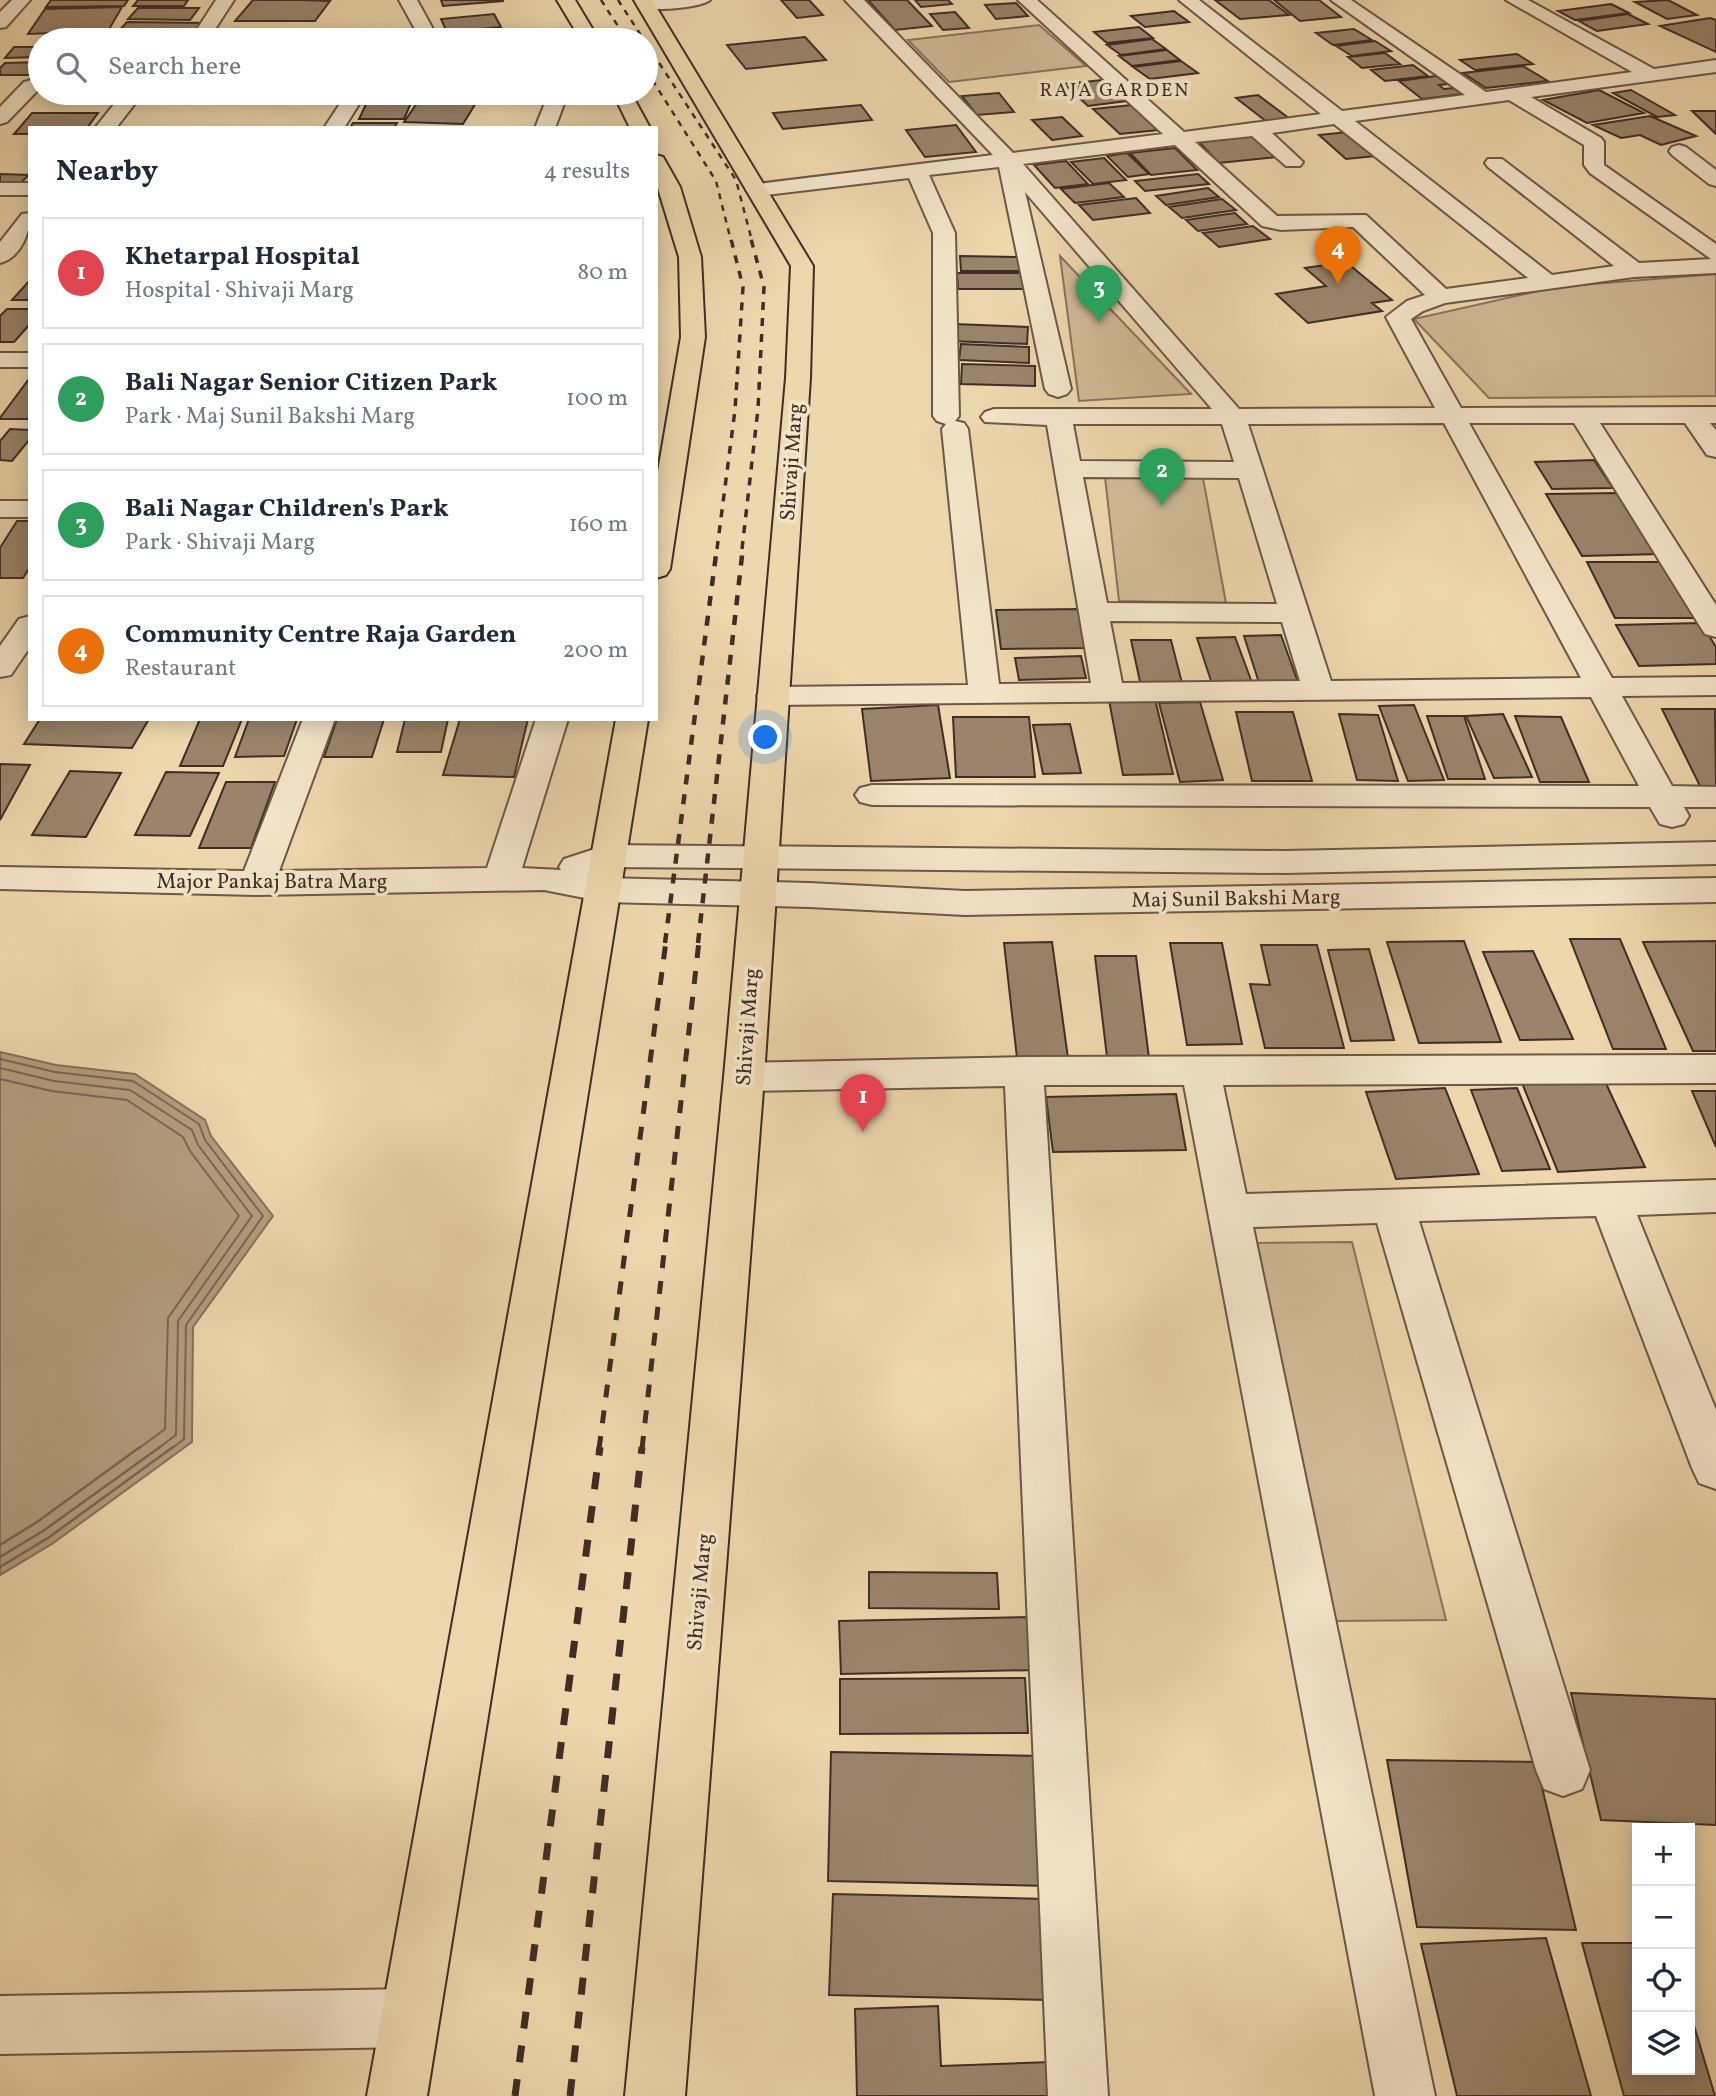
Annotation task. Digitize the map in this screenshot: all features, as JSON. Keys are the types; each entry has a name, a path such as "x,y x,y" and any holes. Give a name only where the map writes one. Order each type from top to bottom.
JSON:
{"main road":[{"path":"566,0 583,28"},
{"name":"Shivaji Marg","path":"644,3 802,266 798,378 744,1077 655,2096"},
{"path":"628,105 639,126"},
{"path":"658,165 669,187 690,257 693,337 658,556"},
{"path":"397,2096 632,721"}],"street":[{"path":"0,23 22,0"},
{"path":"207,28 225,0"},
{"path":"408,0 423,28"},
{"path":"644,3 701,0"},
{"path":"854,0 1008,159 1233,417 1319,691"},
{"path":"1027,0 1270,220 1281,223 1349,218 1359,220 1441,297"},
{"path":"1188,0 1547,282"},
{"path":"1340,0 1482,98"},
{"path":"1515,0 1653,76"},
{"path":"757,190 1256,129 1716,66"},
{"path":"0,85 28,86"},
{"path":"0,118 28,93"},
{"path":"1512,94 1594,142 1594,165 1597,169 1716,254"},
{"path":"107,126 123,105"},
{"path":"335,126 348,105"},
{"path":"546,126 554,105"},
{"path":"1256,129 1293,162"},
{"path":"1679,151 1716,180"},
{"path":"1008,159 1058,403 1108,693"},
{"path":"1495,163 1634,270"},
{"path":"916,170 944,233 950,423 985,694"},
{"path":"0,189 28,190"},
{"path":"11,257 28,223"},
{"path":"1715,891 1705,853 1662,798 1398,317 1415,306 1441,297 1634,270 1716,266"},
{"path":"0,360 28,360"},
{"path":"0,379 28,379"},
{"path":"994,417 1058,403 1233,417 1704,415 1716,449"},
{"path":"1583,416 1716,628"},
{"path":"1068,469 1250,470"},
{"path":"0,491 28,491"},
{"path":"0,509 28,509"},
{"path":"1094,612 1294,613"},
{"path":"0,676 28,675"},
{"path":"773,696 1716,686"},
{"path":"257,883 318,721"},
{"path":"501,880 551,721"},
{"path":"872,795 1716,797"},
{"name":"Maj Sunil Bakshi Marg","path":"758,875 1705,853"},
{"name":"Major Pankaj Batra Marg","path":"3,882 501,880 606,873 758,875"},
{"name":"Maj Sunil Bakshi Marg","path":"758,875 965,903 1715,891"},
{"path":"744,1077 1024,1071 1716,1069"},
{"path":"1024,1071 1078,2096"},
{"path":"1201,1071 1405,2096"},
{"path":"1229,1211 1716,1196"},
{"path":"1610,1199 1716,1468"},
{"path":"1393,1206 1563,1770"},
{"path":"0,2025 410,2018"}],"shaded area":[{"path":"1039,25 1086,66 949,82 908,40"},
{"path":"1060,256 1191,394 1079,401"},
{"path":"1716,274 1716,396 1489,398 1414,319 1556,287"},
{"path":"1105,477 1203,478 1226,603 1119,601"},
{"path":"1352,1242 1446,1620 1334,1621 1257,1243"}],"water":[{"path":"0,1052 56,1065 135,1074 205,1120 211,1136 273,1216 193,1327 192,1442 52,1544 0,1575"}],"building":[{"path":"51,0 128,0 124,6 46,7"},
{"path":"138,0 188,0 184,6 133,6"},
{"path":"253,0 330,1 315,21 235,21"},
{"path":"441,0 503,0 503,1 443,6"},
{"path":"781,0 809,0 823,15 797,18"},
{"path":"868,0 907,0 932,26 895,30"},
{"path":"915,0 948,0 952,4 921,7"},
{"path":"1215,0 1269,0 1289,15 1240,19"},
{"path":"1274,0 1319,0 1341,17 1300,21"},
{"path":"1668,0 1697,15 1667,19 1635,2"},
{"path":"1016,3 1028,16 996,19 985,5"},
{"path":"1611,4 1629,13 1575,20 1558,11"},
{"path":"122,7 110,28 32,28 45,9"},
{"path":"138,8 199,8 190,20 128,19"},
{"path":"1174,11 1189,22 1145,27 1131,16"},
{"path":"955,12 969,28 943,30 930,14"},
{"path":"494,14 501,27 445,28 441,19"},
{"path":"1628,14 1648,24 1597,31 1579,21"},
{"path":"1710,18 1716,20 1716,52 1660,26"},
{"path":"127,22 205,23 201,28 122,28"},
{"path":"1139,27 1153,38 1107,43 1094,32"},
{"path":"1354,29 1372,40 1333,45 1316,33"},
{"path":"805,37 826,60 746,69 727,45"},
{"path":"1152,39 1166,49 1121,55 1107,45"},
{"path":"1375,41 1391,51 1352,56 1336,46"},
{"path":"14,47 28,47 28,57 5,58"},
{"path":"1167,50 1180,60 1132,66 1119,56"},
{"path":"1385,53 1400,64 1362,68 1348,57"},
{"path":"1517,54 1533,64 1475,70 1460,60"},
{"path":"1181,61 1198,73 1150,79 1133,67"},
{"path":"28,62 28,75 0,75 0,68 5,63"},
{"path":"1413,65 1428,76 1385,81 1371,70"},
{"path":"1523,66 1548,81 1486,88 1463,73"},
{"path":"1436,76 1448,84 1439,85 1444,89 1453,88 1462,94 1422,99 1399,81"},
{"path":"1102,80 1127,101 1088,106 1064,84"},
{"path":"1599,90 1644,113 1587,123 1543,100"},
{"path":"1631,90 1675,115 1657,117 1613,93"},
{"path":"999,93 1014,112 977,115 962,96"},
{"path":"1258,95 1290,119 1267,122 1236,98"},
{"path":"366,105 410,105 404,119 359,119"},
{"path":"416,105 475,105 463,124 404,122"},
{"path":"861,105 872,120 783,129 773,113"},
{"path":"1132,105 1159,130 1120,134 1093,109"},
{"path":"1692,111 1716,111 1716,134"},
{"path":"32,113 98,113 88,126 28,126 28,134 14,134"},
{"path":"1650,116 1696,136 1661,145 1640,135 1621,138 1593,125"},
{"path":"1062,117 1082,136 1052,140 1032,120"},
{"path":"353,123 397,123 395,126 351,126"},
{"path":"956,125 976,152 925,157 906,130"},
{"path":"1348,132 1376,156 1346,159 1319,135"},
{"path":"1256,136 1277,157 1219,163 1199,142"},
{"path":"1175,148 1197,170 1151,175 1130,153"},
{"path":"1127,153 1149,174 1128,177 1107,156"},
{"path":"1104,158 1126,180 1093,184 1071,162"},
{"path":"1066,161 1088,184 1055,188 1034,165"},
{"path":"0,174 28,175 15,188 0,187"},
{"path":"1198,174 1209,184 1145,191 1135,181"},
{"path":"1109,183 1124,197 1075,203 1061,189"},
{"path":"1208,188 1219,197 1166,205 1156,196"},
{"path":"1136,198 1150,213 1093,220 1079,205"},
{"path":"1222,199 1236,210 1182,218 1169,207"},
{"path":"1235,213 1247,224 1198,231 1186,220"},
{"path":"1253,226 1270,239 1219,247 1203,233"},
{"path":"960,256 1025,257 1027,271 961,271"},
{"path":"1346,262 1392,300 1372,303 1382,311 1308,323 1276,294 1326,286 1305,268"},
{"path":"957,273 1024,273 1026,289 958,289"},
{"path":"28,282 28,300 12,300"},
{"path":"7,309 28,309 28,326 14,342 0,342 0,316"},
{"path":"954,324 1028,327 1027,344 951,341"},
{"path":"961,344 1029,347 1029,363 959,360"},
{"path":"962,364 1035,366 1035,386 961,384"},
{"path":"28,380 28,419 0,418"},
{"path":"10,429 28,430 28,441 12,461 0,460 0,441"},
{"path":"1594,460 1613,488 1552,489 1535,462"},
{"path":"1620,493 1659,554 1582,556 1546,494"},
{"path":"17,521 28,521 28,570 23,578 0,578 0,548"},
{"path":"1587,562 1663,562 1695,618 1615,618"},
{"path":"1080,609 1087,648 1001,649 996,610"},
{"path":"1701,623 1716,647 1716,664 1639,666 1616,625"},
{"path":"1281,635 1300,688 1261,689 1244,636"},
{"path":"1235,637 1254,688 1214,690 1197,638"},
{"path":"1131,640 1171,640 1184,691 1142,691"},
{"path":"1081,656 1086,678 1019,680 1015,658"},
{"path":"1155,699 1173,774 1123,775 1109,700"},
{"path":"1200,702 1223,780 1180,782 1159,703"},
{"path":"938,705 950,778 871,781 862,709"},
{"path":"1414,705 1444,780 1408,781 1379,706"},
{"path":"1662,709 1715,709 1716,788 1701,788"},
{"path":"1236,712 1293,712 1312,781 1252,781"},
{"path":"1339,714 1378,715 1398,781 1357,780"},
{"path":"1503,714 1532,777 1494,778 1466,716"},
{"path":"1427,716 1464,716 1485,779 1448,779"},
{"path":"1515,716 1561,717 1589,782 1540,782"},
{"path":"953,717 1029,717 1035,777 956,777"},
{"path":"39,721 148,721 132,748 24,744"},
{"path":"199,721 241,721 223,766 180,766"},
{"path":"248,721 296,721 284,756 235,757"},
{"path":"336,721 383,721 372,757 324,757"},
{"path":"405,721 448,721 441,752 397,752"},
{"path":"459,721 528,721 514,777 443,775"},
{"path":"1070,724 1081,773 1043,774 1033,725"},
{"path":"0,764 30,765 0,820"},
{"path":"70,771 121,773 86,837 32,835"},
{"path":"166,772 219,773 190,836 135,835"},
{"path":"226,782 275,782 251,848 199,848"},
{"path":"1570,939 1620,939 1666,1049 1613,1049"},
{"path":"1464,941 1501,1042 1419,1043 1387,942"},
{"path":"1716,941 1716,1051 1693,1051 1643,942"},
{"path":"1052,942 1068,1058 1017,1058 1004,943"},
{"path":"1170,943 1222,943 1242,1044 1187,1045"},
{"path":"1261,945 1317,945 1344,1048 1265,1048 1250,984 1270,985"},
{"path":"1369,949 1394,1040 1351,1041 1328,950"},
{"path":"1533,951 1573,1039 1520,1040 1483,952"},
{"path":"1095,956 1136,956 1149,1058 1107,1057"},
{"path":"1602,1075 1645,1167 1558,1172 1520,1078"},
{"path":"1445,1088 1479,1174 1396,1179 1366,1092"},
{"path":"1517,1088 1550,1169 1502,1171 1471,1090"},
{"path":"1692,1091 1716,1091 1716,1147"},
{"path":"1176,1094 1186,1150 1053,1152 1046,1097"},
{"path":"869,1572 997,1573 999,1609 869,1608"},
{"path":"1031,1617 1036,1670 841,1674 839,1621"},
{"path":"1025,1678 1028,1733 840,1734 840,1679"},
{"path":"1571,1693 1716,1699 1716,1825 1601,1820"},
{"path":"831,1752 1041,1756 1048,1886 828,1881"},
{"path":"1387,1760 1536,1762 1576,1930 1417,1927"},
{"path":"833,1894 1045,1899 1049,2000 829,1995"},
{"path":"1546,1938 1591,2096 1457,2096 1421,1944"},
{"path":"1582,1943 1632,1943 1632,2075 1695,2075 1695,2029 1715,2096 1624,2096"},
{"path":"938,2006 941,2066 1051,2062 1054,2096 857,2096 855,2009"}],"railway":[{"path":"601,0 619,28"},
{"path":"618,0 636,28"},
{"path":"658,61 736,180 752,241"},
{"path":"658,89 716,181 731,241"},
{"path":"717,549 735,410 743,287 731,239"},
{"path":"742,549 758,409 764,287 751,239"},
{"path":"665,943 717,547"},
{"path":"698,943 743,547"},
{"path":"599,1449 666,941"},
{"path":"642,1449 699,941"},
{"path":"515,2096 600,1447"},
{"path":"570,2096 642,1447"}],"place":[{"name":"Community Centre Raja Garden","path":"1338,284"},
{"name":"Bali Nagar Children's Park","path":"1099,323"},
{"name":"Bali Nagar Senior Citizen Park","path":"1162,506"},
{"name":"Khetarpal Hospital","path":"863,1132"}],"district":[{"name":"RAJA GARDEN","path":"1115,89"}]}
